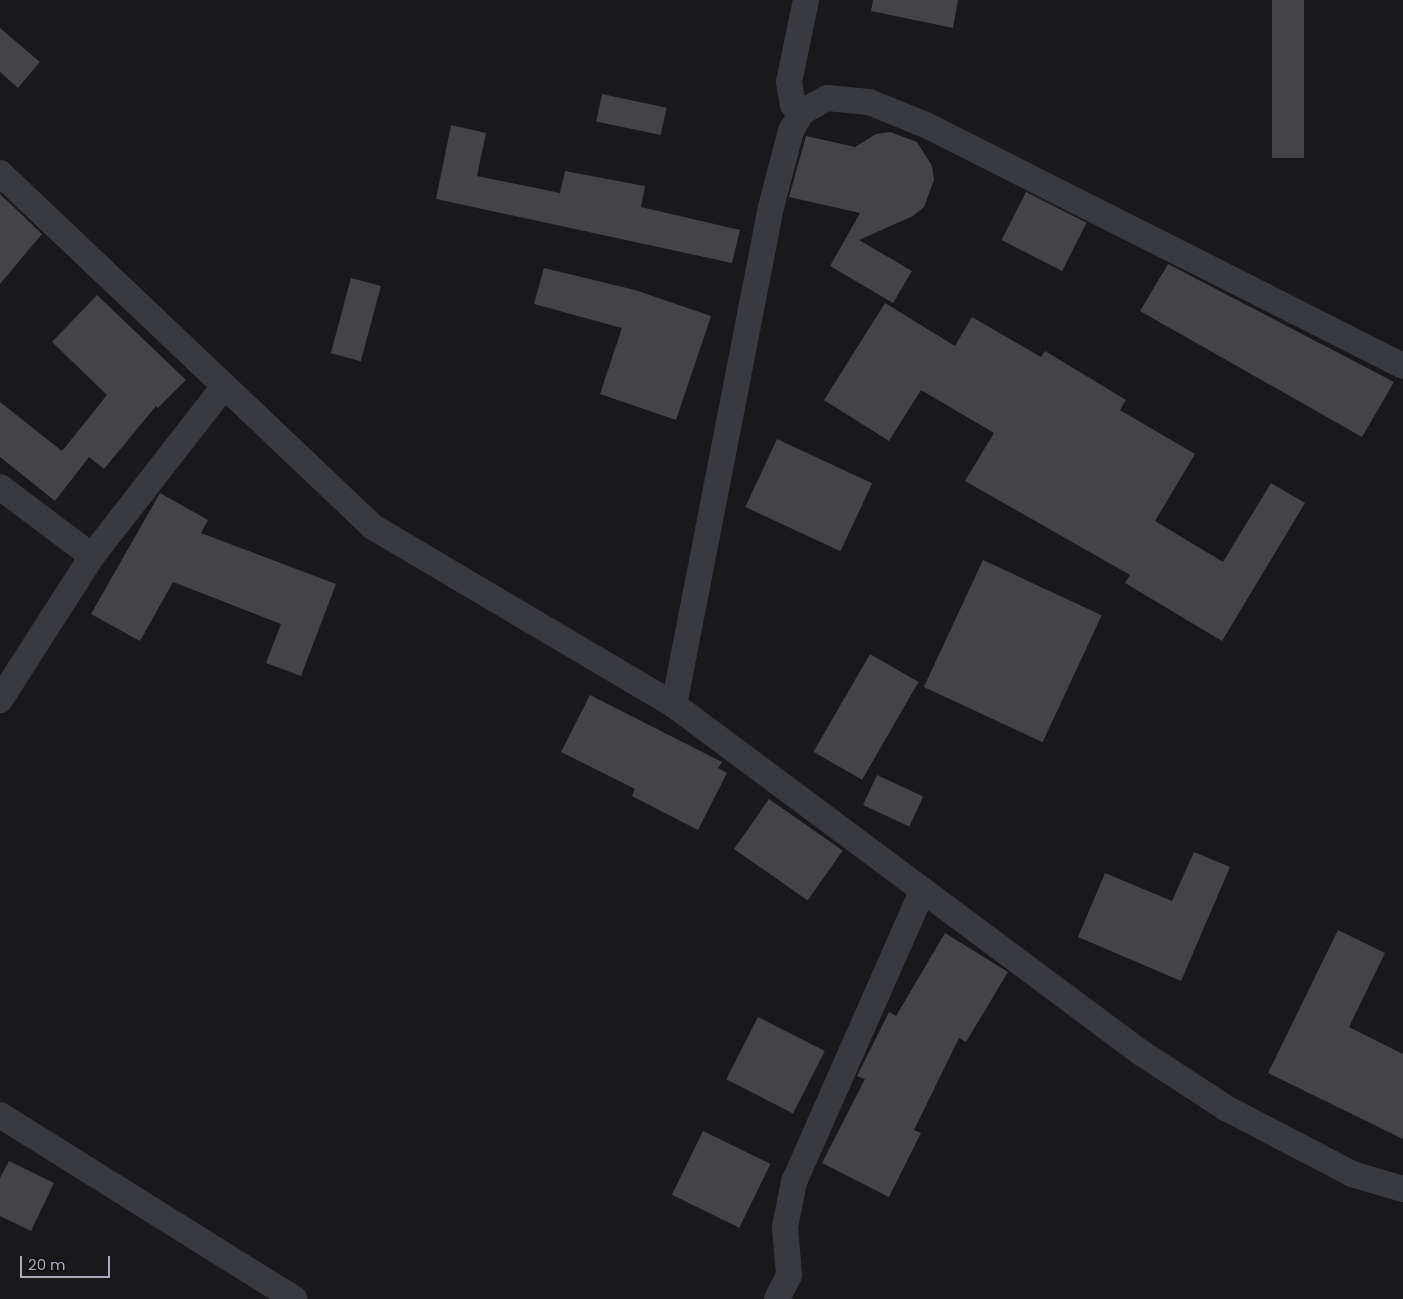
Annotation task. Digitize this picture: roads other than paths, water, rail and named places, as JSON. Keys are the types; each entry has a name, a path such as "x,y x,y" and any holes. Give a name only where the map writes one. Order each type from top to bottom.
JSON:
{"street":[{"path":"802,112 793,105 789,82 806,0"},
{"path":"674,705 771,207 790,131 802,112 827,98 869,102 926,125 1403,366"},
{"path":"0,173 222,388 373,527 674,705 922,892 1140,1052 1226,1108 1352,1174 1403,1189"},
{"path":"0,700 92,556 222,388"},
{"path":"0,487 92,556"},
{"path":"776,1299 789,1275 785,1227 794,1182 922,892"},
{"path":"0,1115 281,1295"}]}
